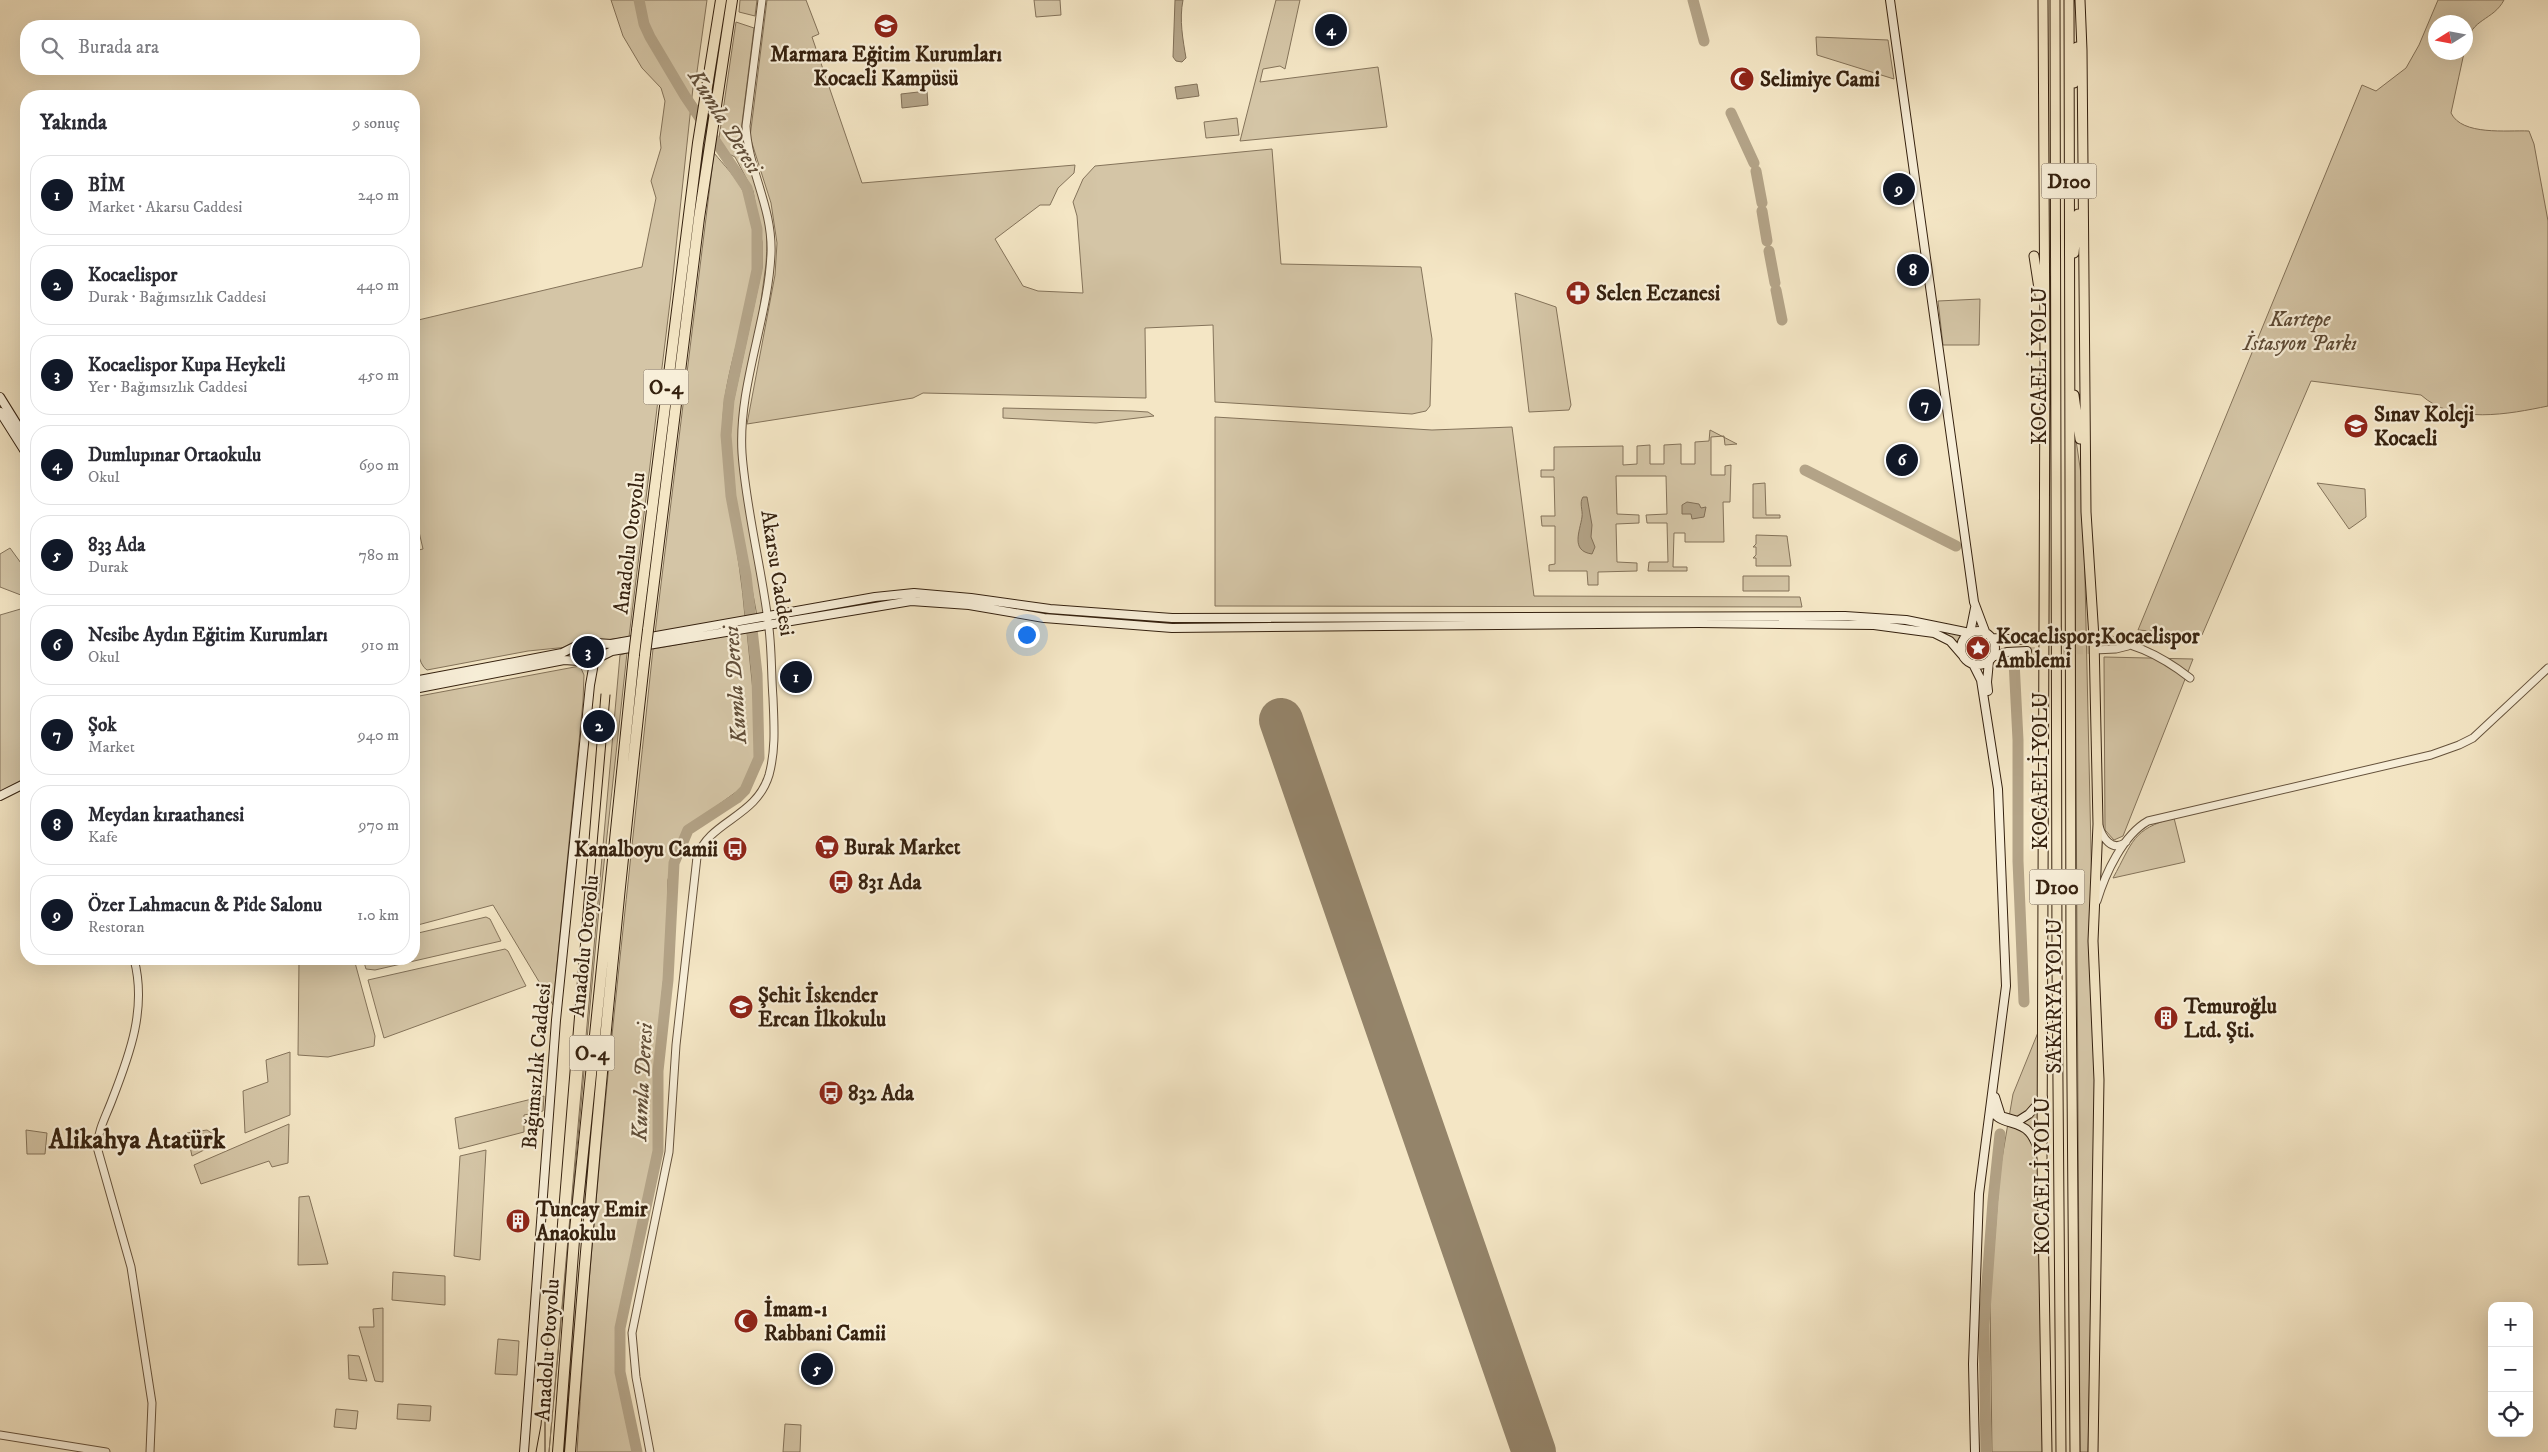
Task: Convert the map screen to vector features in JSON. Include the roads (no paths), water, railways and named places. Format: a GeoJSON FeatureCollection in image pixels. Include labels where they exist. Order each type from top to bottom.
{"type":"FeatureCollection","features":[{"type":"Feature","properties":{"kind":"highway","name":"Anadolu Otoyolu"},"geometry":{"type":"LineString","coordinates":[[570,1452],[585,1242],[640,654],[637,630],[698,143],[721,0]]}},
{"type":"Feature","properties":{"kind":"highway","name":"Anadolu Otoyolu"},"geometry":{"type":"LineString","coordinates":[[558,1452],[574,1240],[640,654],[648,630],[677,384],[732,0]]}},
{"type":"Feature","properties":{"kind":"highway"},"geometry":{"type":"LineString","coordinates":[[2044,0],[2056,153]]}},
{"type":"Feature","properties":{"kind":"highway"},"geometry":{"type":"LineString","coordinates":[[2044,0],[2045,323],[2042,1157],[2047,1452]]}},
{"type":"Feature","properties":{"kind":"highway","name":"KOCAELİ YOLU"},"geometry":{"type":"LineString","coordinates":[[2056,0],[2057,964],[2061,1452]]}},
{"type":"Feature","properties":{"kind":"highway","name":"SAKARYA YOLU"},"geometry":{"type":"LineString","coordinates":[[2069,0],[2075,1452]]}},
{"type":"Feature","properties":{"kind":"highway"},"geometry":{"type":"LineString","coordinates":[[2069,157],[2080,3]]}},
{"type":"Feature","properties":{"kind":"highway"},"geometry":{"type":"LineString","coordinates":[[2080,3],[2085,474],[2094,638],[2098,824],[2094,910],[2099,1089],[2093,1452]]}},
{"type":"Feature","properties":{"kind":"highway"},"geometry":{"type":"LineString","coordinates":[[2070,275],[2076,241],[2083,149]]}},
{"type":"Feature","properties":{"kind":"highway"},"geometry":{"type":"LineString","coordinates":[[2034,256],[2045,323]]}},
{"type":"Feature","properties":{"kind":"highway"},"geometry":{"type":"LineString","coordinates":[[2069,362],[2085,474]]}},
{"type":"Feature","properties":{"kind":"main road"},"geometry":{"type":"LineString","coordinates":[[1890,0],[1975,608],[1995,648],[1987,682],[2004,805],[2009,973],[2007,1011],[1979,1194],[1973,1364],[1975,1452]]}},
{"type":"Feature","properties":{"kind":"main road"},"geometry":{"type":"LineString","coordinates":[[0,397],[20,429]]}},
{"type":"Feature","properties":{"kind":"main road"},"geometry":{"type":"LineString","coordinates":[[0,412],[20,444]]}},
{"type":"Feature","properties":{"kind":"main road"},"geometry":{"type":"LineString","coordinates":[[768,620],[875,597],[914,593],[971,598],[1050,610],[1172,618],[1845,616],[1906,620],[1970,633],[1976,632],[1989,636],[2026,640]]}},
{"type":"Feature","properties":{"kind":"main road"},"geometry":{"type":"LineString","coordinates":[[420,680],[562,653],[588,639],[596,643],[610,644],[910,601],[970,605],[1044,618],[1172,628],[1699,623],[1874,625],[1934,633],[1950,641],[1973,664],[1981,680],[1999,812],[2006,986],[1993,1112],[1978,1226]]}},
{"type":"Feature","properties":{"kind":"main road"},"geometry":{"type":"LineString","coordinates":[[1963,656],[1963,641],[1970,633],[1975,608]]}},
{"type":"Feature","properties":{"kind":"main road"},"geometry":{"type":"LineString","coordinates":[[420,688],[564,660],[596,661],[612,651],[710,630]]}},
{"type":"Feature","properties":{"kind":"main road"},"geometry":{"type":"LineString","coordinates":[[596,643],[600,648],[596,661]]}},
{"type":"Feature","properties":{"kind":"main road"},"geometry":{"type":"LineString","coordinates":[[578,645],[575,652],[590,683]]}},
{"type":"Feature","properties":{"kind":"main road"},"geometry":{"type":"LineString","coordinates":[[1973,664],[1982,665],[2007,652],[2027,651]]}},
{"type":"Feature","properties":{"kind":"main road","name":"Bağımsızlık Caddesi"},"geometry":{"type":"LineString","coordinates":[[524,1452],[556,1020],[590,683],[596,661]]}},
{"type":"Feature","properties":{"kind":"main road"},"geometry":{"type":"LineString","coordinates":[[0,796],[20,786]]}},
{"type":"Feature","properties":{"kind":"main road"},"geometry":{"type":"LineString","coordinates":[[0,801],[20,791]]}},
{"type":"Feature","properties":{"kind":"main road"},"geometry":{"type":"LineString","coordinates":[[1993,1100],[2001,1116],[2018,1121],[2029,1114],[2043,1098]]}},
{"type":"Feature","properties":{"kind":"main road"},"geometry":{"type":"LineString","coordinates":[[1993,1112],[2001,1120],[2028,1132],[2042,1157]]}},
{"type":"Feature","properties":{"kind":"street","name":"Akarsu Caddesi"},"geometry":{"type":"LineString","coordinates":[[650,1452],[636,1377],[632,1333],[669,1152],[676,1045],[697,857],[706,839],[751,805],[758,797],[768,776],[774,748],[775,731],[768,620],[744,472],[742,439],[746,398],[771,256],[769,219],[748,146],[746,126],[762,0]]}},
{"type":"Feature","properties":{"kind":"street"},"geometry":{"type":"LineString","coordinates":[[2094,638],[2151,652],[2190,678]]}},
{"type":"Feature","properties":{"kind":"street"},"geometry":{"type":"LineString","coordinates":[[2094,650],[2116,649],[2128,645]]}},
{"type":"Feature","properties":{"kind":"street"},"geometry":{"type":"LineString","coordinates":[[2094,910],[2100,890],[2124,846],[2142,824],[2155,819],[2374,769],[2459,745],[2472,738],[2548,668]]}},
{"type":"Feature","properties":{"kind":"street"},"geometry":{"type":"LineString","coordinates":[[2098,824],[2104,838],[2110,844],[2124,846]]}},
{"type":"Feature","properties":{"kind":"street"},"geometry":{"type":"LineString","coordinates":[[135,965],[140,994],[136,1030],[127,1062],[98,1133],[97,1147],[99,1162],[131,1267],[152,1403],[150,1452]]}},
{"type":"Feature","properties":{"kind":"street"},"geometry":{"type":"LineString","coordinates":[[0,1435],[106,1452]]}},
{"type":"Feature","properties":{"kind":"waterway","name":"Kumla Deresi"},"geometry":{"type":"LineString","coordinates":[[637,1452],[620,1372],[620,1328],[658,1151],[658,1071],[668,980],[674,863],[688,830],[737,798],[745,790],[759,758],[757,674],[746,575],[731,496],[726,435],[729,400],[757,270],[757,229],[747,188],[685,96],[650,37],[644,24],[639,0]]}},
{"type":"Feature","properties":{"kind":"waterway"},"geometry":{"type":"LineString","coordinates":[[1693,0],[1704,41]]}},
{"type":"Feature","properties":{"kind":"waterway"},"geometry":{"type":"LineString","coordinates":[[1731,113],[1754,163]]}},
{"type":"Feature","properties":{"kind":"waterway"},"geometry":{"type":"LineString","coordinates":[[1756,171],[1762,203]]}},
{"type":"Feature","properties":{"kind":"waterway"},"geometry":{"type":"LineString","coordinates":[[1762,211],[1767,241]]}},
{"type":"Feature","properties":{"kind":"waterway"},"geometry":{"type":"LineString","coordinates":[[1769,251],[1775,283]]}},
{"type":"Feature","properties":{"kind":"waterway"},"geometry":{"type":"LineString","coordinates":[[1776,290],[1782,320]]}},
{"type":"Feature","properties":{"kind":"waterway"},"geometry":{"type":"LineString","coordinates":[[1805,470],[1956,546]]}},
{"type":"Feature","properties":{"kind":"waterway"},"geometry":{"type":"LineString","coordinates":[[2014,661],[2018,740],[2018,861],[2024,1002]]}},
{"type":"Feature","properties":{"kind":"waterway"},"geometry":{"type":"LineString","coordinates":[[1986,1452],[1984,1325],[2000,1134]]}},
{"type":"Feature","properties":{"kind":"tunnel"},"geometry":{"type":"LineString","coordinates":[[2026,640],[2094,638]]}},
{"type":"Feature","properties":{"kind":"tunnel"},"geometry":{"type":"LineString","coordinates":[[2027,651],[2094,650]]}},
{"type":"Feature","properties":{"kind":"tram line"},"geometry":{"type":"LineString","coordinates":[[536,1452],[541,1425],[601,694]]}},
{"type":"Feature","properties":{"kind":"tram line"},"geometry":{"type":"LineString","coordinates":[[590,924],[610,695]]}},
{"type":"Feature","properties":{"kind":"tram line"},"geometry":{"type":"LineString","coordinates":[[545,1422],[545,1452]]}},
{"type":"Feature","properties":{"kind":"place","name":"Marmara Eğitim Kurumları Kocaeli Kampüsü"},"geometry":{"type":"Point","coordinates":[886,26]}},
{"type":"Feature","properties":{"kind":"place","name":"Dumlupınar Ortaokulu"},"geometry":{"type":"Point","coordinates":[1331,30]}},
{"type":"Feature","properties":{"kind":"place","name":"Selimiye Cami"},"geometry":{"type":"Point","coordinates":[1742,79]}},
{"type":"Feature","properties":{"kind":"place","name":"Özer Lahmacun & Pide Salonu"},"geometry":{"type":"Point","coordinates":[1899,189]}},
{"type":"Feature","properties":{"kind":"place","name":"Meydan kıraathanesi"},"geometry":{"type":"Point","coordinates":[1913,270]}},
{"type":"Feature","properties":{"kind":"place","name":"Selen Eczanesi"},"geometry":{"type":"Point","coordinates":[1578,293]}},
{"type":"Feature","properties":{"kind":"place","name":"Şok"},"geometry":{"type":"Point","coordinates":[1925,405]}},
{"type":"Feature","properties":{"kind":"place","name":"Sınav Koleji Kocaeli"},"geometry":{"type":"Point","coordinates":[2356,426]}},
{"type":"Feature","properties":{"kind":"place","name":"Nesibe Aydın Eğitim Kurumları"},"geometry":{"type":"Point","coordinates":[1902,460]}},
{"type":"Feature","properties":{"kind":"place","name":"Kocaelispor;Kocaelispor Amblemi"},"geometry":{"type":"Point","coordinates":[1978,648]}},
{"type":"Feature","properties":{"kind":"place","name":"Kocaelispor Kupa Heykeli"},"geometry":{"type":"Point","coordinates":[588,652]}},
{"type":"Feature","properties":{"kind":"place","name":"BİM"},"geometry":{"type":"Point","coordinates":[796,677]}},
{"type":"Feature","properties":{"kind":"place","name":"Kocaelispor"},"geometry":{"type":"Point","coordinates":[599,726]}},
{"type":"Feature","properties":{"kind":"place","name":"Burak Market"},"geometry":{"type":"Point","coordinates":[827,847]}},
{"type":"Feature","properties":{"kind":"place","name":"Kanalboyu Camii"},"geometry":{"type":"Point","coordinates":[735,849]}},
{"type":"Feature","properties":{"kind":"place","name":"831 Ada"},"geometry":{"type":"Point","coordinates":[841,882]}},
{"type":"Feature","properties":{"kind":"place","name":"Şehit İskender Ercan İlkokulu"},"geometry":{"type":"Point","coordinates":[741,1007]}},
{"type":"Feature","properties":{"kind":"place","name":"Temuroğlu Ltd. Şti."},"geometry":{"type":"Point","coordinates":[2166,1018]}},
{"type":"Feature","properties":{"kind":"place","name":"832 Ada"},"geometry":{"type":"Point","coordinates":[831,1093]}},
{"type":"Feature","properties":{"kind":"place","name":"Tuncay Emir Anaokulu"},"geometry":{"type":"Point","coordinates":[518,1221]}},
{"type":"Feature","properties":{"kind":"place","name":"İmam-ı Rabbani Camii"},"geometry":{"type":"Point","coordinates":[746,1321]}},
{"type":"Feature","properties":{"kind":"place","name":"833 Ada"},"geometry":{"type":"Point","coordinates":[817,1369]}},
{"type":"Feature","properties":{"kind":"district","name":"Alikahya Atatürk"},"geometry":{"type":"Point","coordinates":[137,1139]}},
{"type":"Feature","properties":{"kind":"park label","name":"Kartepe İstasyon Parkı"},"geometry":{"type":"Point","coordinates":[2300,331]}}]}
